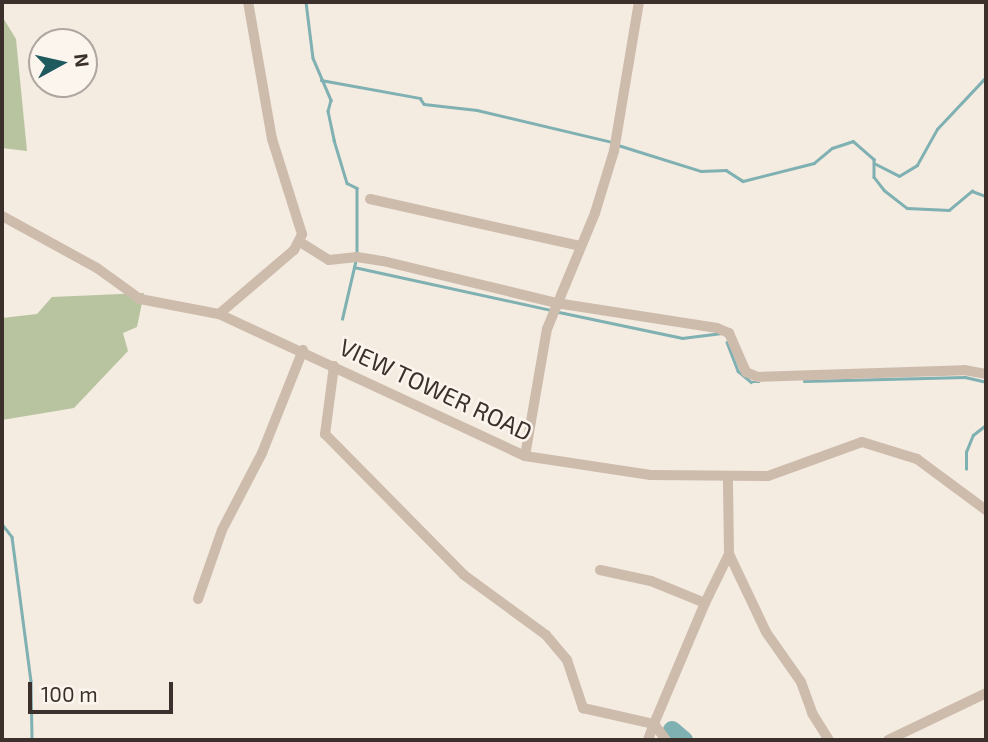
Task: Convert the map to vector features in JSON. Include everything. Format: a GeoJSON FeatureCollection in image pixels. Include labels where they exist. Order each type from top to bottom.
{"type":"FeatureCollection","features":[{"type":"Feature","properties":{"kind":"street"},"geometry":{"type":"LineString","coordinates":[[248,2],[266,115],[296,209],[300,242]]}},
{"type":"Feature","properties":{"kind":"street"},"geometry":{"type":"LineString","coordinates":[[525,456],[547,329],[614,151],[639,2]]}},
{"type":"Feature","properties":{"kind":"street"},"geometry":{"type":"LineString","coordinates":[[370,199],[580,246]]}},
{"type":"Feature","properties":{"kind":"street","name":"VIEW TOWER ROAD"},"geometry":{"type":"LineString","coordinates":[[2,216],[97,268],[140,299],[219,314],[303,350],[525,456],[651,475],[768,477],[862,443],[917,459],[986,510]]}},
{"type":"Feature","properties":{"kind":"street"},"geometry":{"type":"LineString","coordinates":[[300,242],[328,260],[357,257],[383,261],[556,303],[717,328],[729,333],[746,372],[758,377],[964,370],[986,374]]}},
{"type":"Feature","properties":{"kind":"street"},"geometry":{"type":"LineString","coordinates":[[219,314],[300,242]]}},
{"type":"Feature","properties":{"kind":"street"},"geometry":{"type":"LineString","coordinates":[[198,599],[222,530],[262,453],[303,350]]}},
{"type":"Feature","properties":{"kind":"street"},"geometry":{"type":"LineString","coordinates":[[334,366],[325,402],[325,434],[464,575],[546,635],[567,660],[583,708],[654,724],[666,740]]}},
{"type":"Feature","properties":{"kind":"street"},"geometry":{"type":"LineString","coordinates":[[728,478],[729,554],[766,632],[801,682],[812,713],[829,740]]}},
{"type":"Feature","properties":{"kind":"street"},"geometry":{"type":"LineString","coordinates":[[648,740],[705,603],[729,554]]}},
{"type":"Feature","properties":{"kind":"street"},"geometry":{"type":"LineString","coordinates":[[600,570],[651,581],[705,603]]}},
{"type":"Feature","properties":{"kind":"street"},"geometry":{"type":"LineString","coordinates":[[888,740],[986,693]]}},
{"type":"Feature","properties":{"kind":"green space"},"geometry":{"type":"Polygon","coordinates":[[[2,16],[16,39],[27,151],[2,148],[2,16]]]}},
{"type":"Feature","properties":{"kind":"green space"},"geometry":{"type":"Polygon","coordinates":[[[144,293],[137,327],[123,333],[128,351],[74,408],[2,420],[2,318],[37,314],[52,297],[144,293]]]}},
{"type":"Feature","properties":{"kind":"waterway"},"geometry":{"type":"LineString","coordinates":[[306,2],[313,58],[331,100],[328,111],[334,140],[347,183],[357,188],[357,253]]}},
{"type":"Feature","properties":{"kind":"waterway"},"geometry":{"type":"LineString","coordinates":[[874,163],[899,176],[917,165],[937,129],[986,77]]}},
{"type":"Feature","properties":{"kind":"waterway"},"geometry":{"type":"LineString","coordinates":[[321,80],[420,98],[424,104],[477,110],[612,142]]}},
{"type":"Feature","properties":{"kind":"waterway"},"geometry":{"type":"LineString","coordinates":[[618,145],[701,171],[726,170],[743,181],[814,163],[832,148],[853,141],[874,159],[874,177],[884,190],[907,208],[949,210],[972,191],[986,196]]}},
{"type":"Feature","properties":{"kind":"waterway"},"geometry":{"type":"LineString","coordinates":[[342,319],[356,259]]}},
{"type":"Feature","properties":{"kind":"waterway"},"geometry":{"type":"LineString","coordinates":[[354,267],[552,310]]}},
{"type":"Feature","properties":{"kind":"waterway"},"geometry":{"type":"LineString","coordinates":[[559,312],[682,338],[720,333]]}},
{"type":"Feature","properties":{"kind":"waterway"},"geometry":{"type":"LineString","coordinates":[[727,342],[738,371],[751,382],[759,382]]}},
{"type":"Feature","properties":{"kind":"waterway"},"geometry":{"type":"LineString","coordinates":[[804,381],[965,377],[986,382]]}},
{"type":"Feature","properties":{"kind":"waterway"},"geometry":{"type":"LineString","coordinates":[[966,469],[966,452],[973,435],[986,425]]}},
{"type":"Feature","properties":{"kind":"waterway"},"geometry":{"type":"LineString","coordinates":[[2,524],[12,537],[31,681],[32,740]]}},
{"type":"Feature","properties":{"kind":"waterway"},"geometry":{"type":"LineString","coordinates":[[672,730],[684,740]]}}]}
